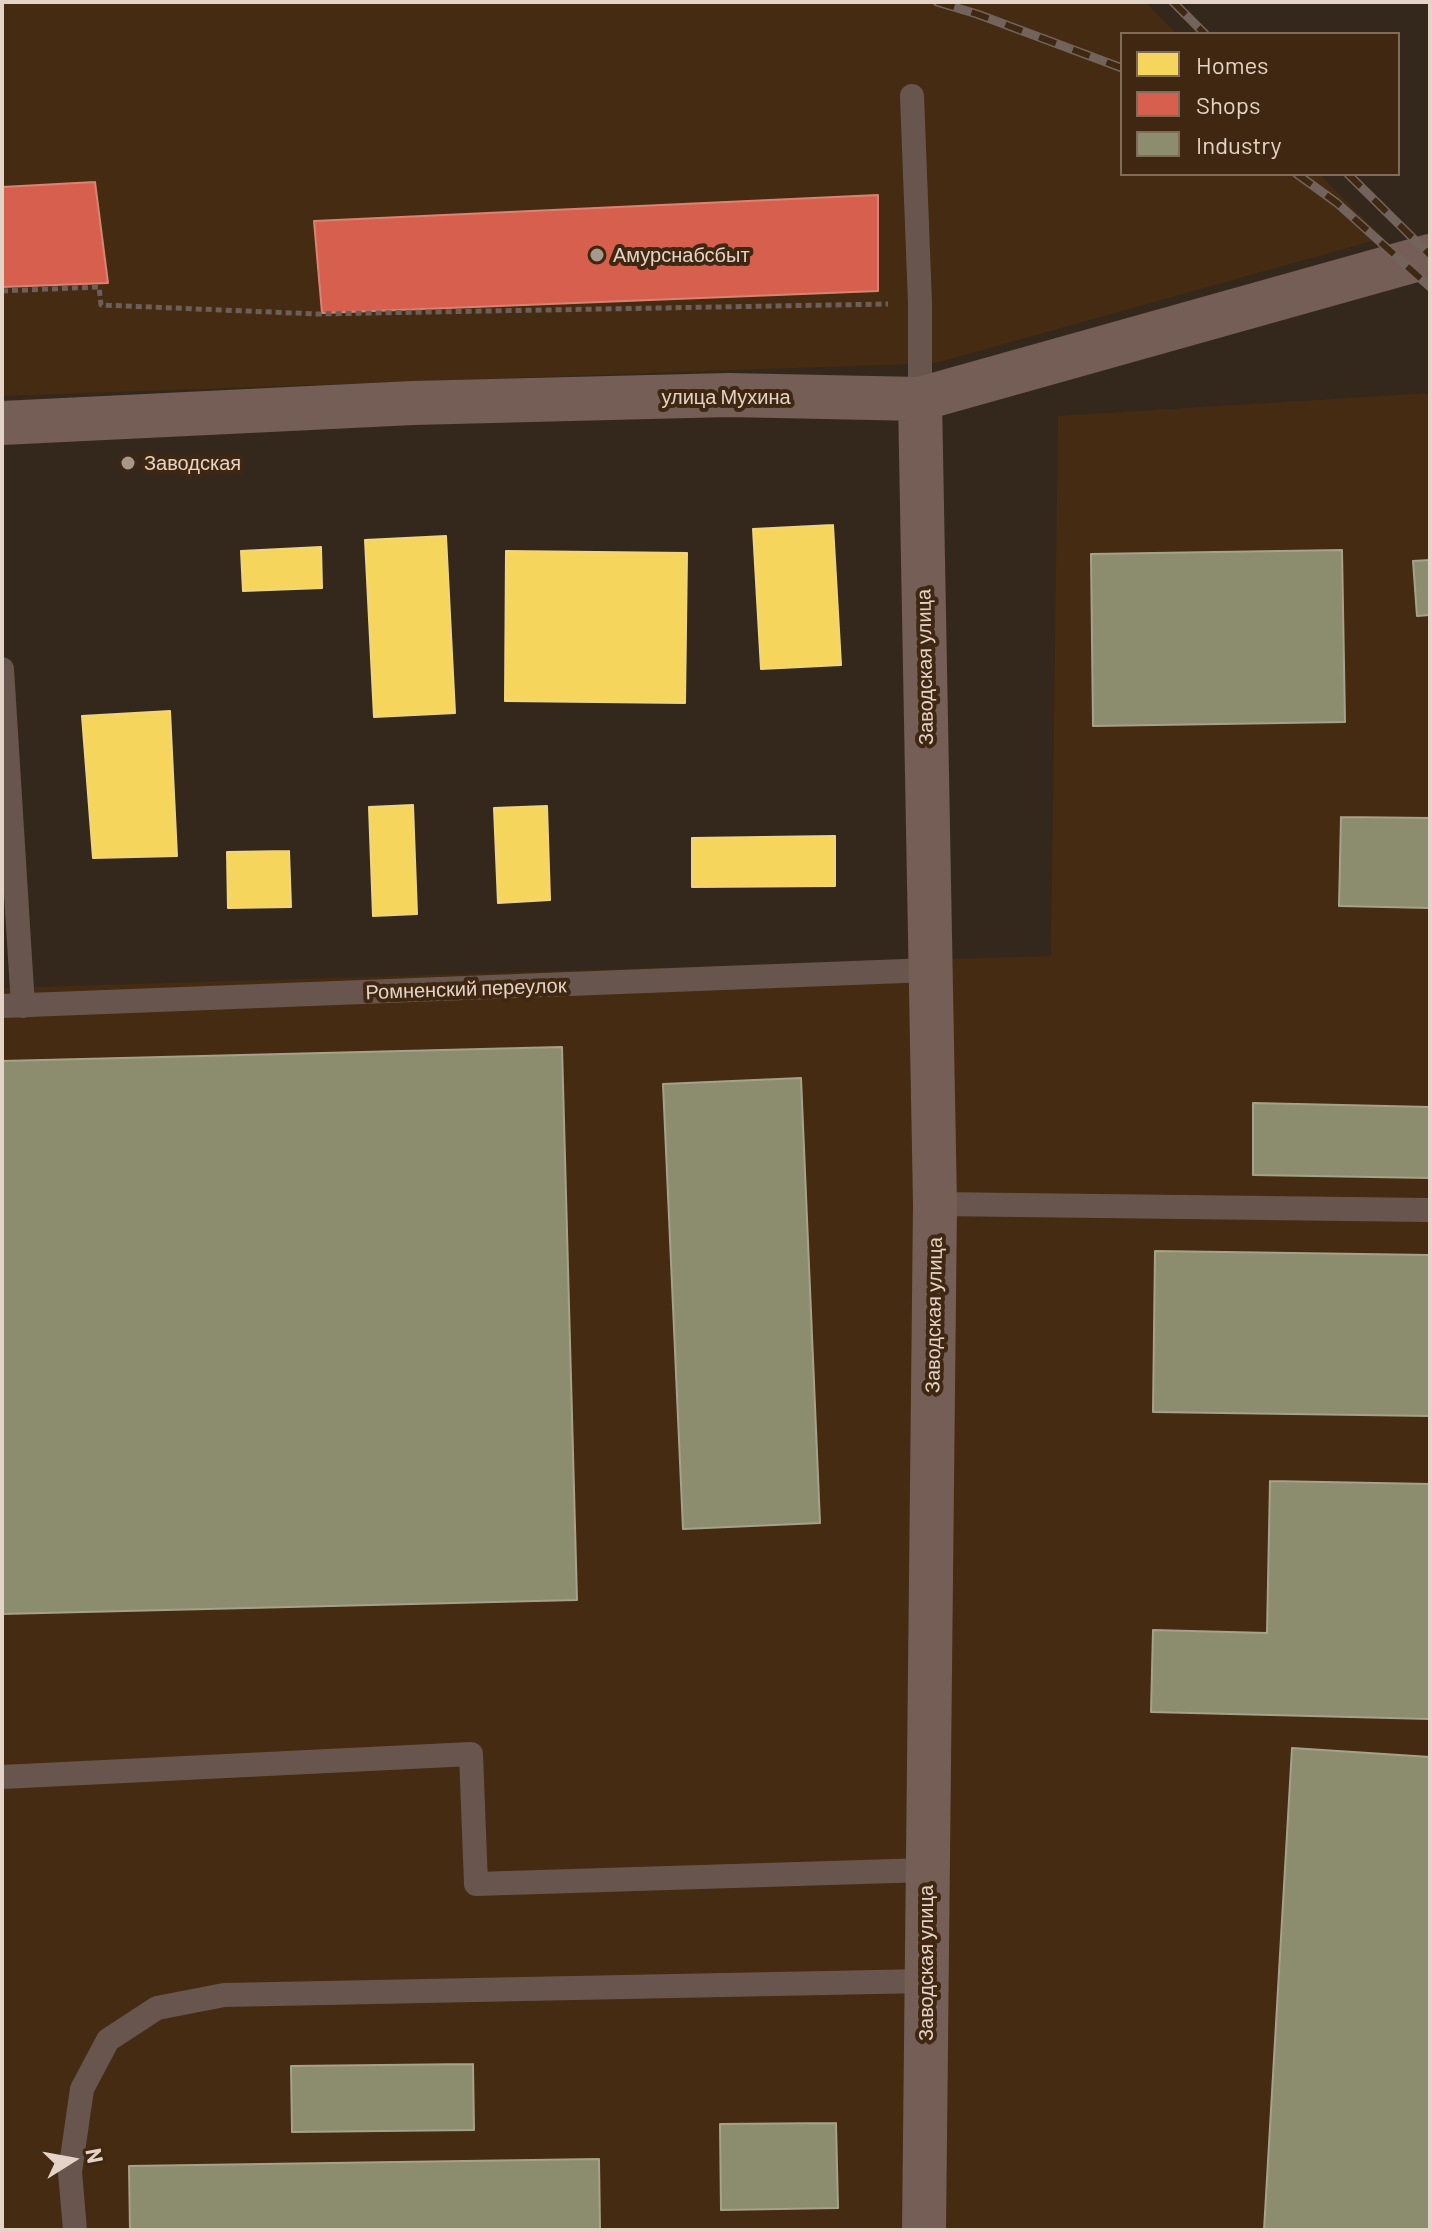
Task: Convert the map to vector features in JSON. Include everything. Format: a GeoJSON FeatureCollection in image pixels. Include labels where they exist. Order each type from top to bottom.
{"type":"FeatureCollection","features":[{"type":"Feature","properties":{"kind":"street","name":"улица Мухина"},"geometry":{"type":"LineString","coordinates":[[2,423],[413,403],[698,396],[920,399],[1430,256]]}},
{"type":"Feature","properties":{"kind":"street","name":"Заводская улица"},"geometry":{"type":"LineString","coordinates":[[920,399],[935,1204],[924,2230]]}},
{"type":"Feature","properties":{"kind":"lane"},"geometry":{"type":"LineString","coordinates":[[912,96],[920,303],[920,399]]}},
{"type":"Feature","properties":{"kind":"lane"},"geometry":{"type":"LineString","coordinates":[[2,669],[13,1006]]}},
{"type":"Feature","properties":{"kind":"lane","name":"Ромненский переулок"},"geometry":{"type":"LineString","coordinates":[[13,1006],[930,970]]}},
{"type":"Feature","properties":{"kind":"lane"},"geometry":{"type":"LineString","coordinates":[[935,1204],[1430,1210]]}},
{"type":"Feature","properties":{"kind":"lane"},"geometry":{"type":"LineString","coordinates":[[2,1777],[471,1754],[476,1884],[926,1870]]}},
{"type":"Feature","properties":{"kind":"lane"},"geometry":{"type":"LineString","coordinates":[[75,2230],[70,2172],[82,2089],[108,2040],[157,2008],[224,1995],[925,1981]]}},
{"type":"Feature","properties":{"kind":"path"},"geometry":{"type":"LineString","coordinates":[[2,291],[99,287],[101,305],[317,314],[920,303]]}},
{"type":"Feature","properties":{"kind":"shaded area"},"geometry":{"type":"Polygon","coordinates":[[[2,2],[1145,2],[1175,32],[1120,32],[1120,176],[1321,176],[1383,238],[936,363],[2,396],[2,2]]]}},
{"type":"Feature","properties":{"kind":"shaded area"},"geometry":{"type":"Polygon","coordinates":[[[1430,393],[1430,2230],[2,2230],[2,988],[1051,956],[1058,416],[1430,393]]]}},
{"type":"Feature","properties":{"kind":"building: Homes"},"geometry":{"type":"Polygon","coordinates":[[[833,525],[841,665],[761,669],[753,529],[833,525]]]}},
{"type":"Feature","properties":{"kind":"building: Homes"},"geometry":{"type":"Polygon","coordinates":[[[446,536],[455,713],[374,717],[365,540],[446,536]]]}},
{"type":"Feature","properties":{"kind":"building: Homes"},"geometry":{"type":"Polygon","coordinates":[[[321,547],[322,588],[243,591],[241,551],[321,547]]]}},
{"type":"Feature","properties":{"kind":"building: Homes"},"geometry":{"type":"Polygon","coordinates":[[[506,551],[687,553],[685,703],[505,701],[506,551]]]}},
{"type":"Feature","properties":{"kind":"building: Homes"},"geometry":{"type":"Polygon","coordinates":[[[170,711],[177,856],[93,858],[82,716],[170,711]]]}},
{"type":"Feature","properties":{"kind":"building: Homes"},"geometry":{"type":"Polygon","coordinates":[[[413,805],[417,914],[373,916],[369,807],[413,805]]]}},
{"type":"Feature","properties":{"kind":"building: Homes"},"geometry":{"type":"Polygon","coordinates":[[[547,806],[550,900],[498,903],[494,808],[547,806]]]}},
{"type":"Feature","properties":{"kind":"building: Homes"},"geometry":{"type":"Polygon","coordinates":[[[835,836],[835,886],[692,887],[692,838],[835,836]]]}},
{"type":"Feature","properties":{"kind":"building: Homes"},"geometry":{"type":"Polygon","coordinates":[[[289,851],[291,907],[228,908],[227,852],[289,851]]]}},
{"type":"Feature","properties":{"kind":"building: Shops"},"geometry":{"type":"Polygon","coordinates":[[[95,182],[108,283],[2,287],[2,187],[95,182]]]}},
{"type":"Feature","properties":{"kind":"building: Shops","name":"Амурснабсбыт"},"geometry":{"type":"Polygon","coordinates":[[[878,195],[878,291],[322,313],[314,221],[878,195]]]}},
{"type":"Feature","properties":{"kind":"building: Industry"},"geometry":{"type":"Polygon","coordinates":[[[1342,550],[1345,722],[1093,726],[1091,554],[1342,550]]]}},
{"type":"Feature","properties":{"kind":"building: Industry"},"geometry":{"type":"Polygon","coordinates":[[[1430,560],[1430,615],[1417,616],[1413,561],[1430,560]]]}},
{"type":"Feature","properties":{"kind":"building: Industry"},"geometry":{"type":"Polygon","coordinates":[[[1341,817],[1430,818],[1430,908],[1339,906],[1341,817]]]}},
{"type":"Feature","properties":{"kind":"building: Industry"},"geometry":{"type":"Polygon","coordinates":[[[562,1047],[577,1600],[2,1614],[2,1061],[562,1047]]]}},
{"type":"Feature","properties":{"kind":"building: Industry"},"geometry":{"type":"Polygon","coordinates":[[[801,1078],[820,1523],[683,1529],[663,1084],[801,1078]]]}},
{"type":"Feature","properties":{"kind":"building: Industry"},"geometry":{"type":"Polygon","coordinates":[[[1253,1103],[1430,1107],[1430,1178],[1253,1175],[1253,1103]]]}},
{"type":"Feature","properties":{"kind":"building: Industry"},"geometry":{"type":"Polygon","coordinates":[[[1155,1251],[1430,1255],[1430,1416],[1153,1412],[1155,1251]]]}},
{"type":"Feature","properties":{"kind":"building: Industry"},"geometry":{"type":"Polygon","coordinates":[[[1270,1481],[1430,1484],[1430,1719],[1151,1712],[1153,1630],[1267,1633],[1270,1481]]]}},
{"type":"Feature","properties":{"kind":"building: Industry"},"geometry":{"type":"Polygon","coordinates":[[[1292,1748],[1430,1757],[1430,2230],[1264,2230],[1292,1748]]]}},
{"type":"Feature","properties":{"kind":"building: Industry"},"geometry":{"type":"Polygon","coordinates":[[[473,2064],[474,2130],[292,2132],[291,2066],[473,2064]]]}},
{"type":"Feature","properties":{"kind":"building: Industry"},"geometry":{"type":"Polygon","coordinates":[[[836,2123],[838,2208],[721,2210],[720,2124],[836,2123]]]}},
{"type":"Feature","properties":{"kind":"building: Industry"},"geometry":{"type":"Polygon","coordinates":[[[599,2159],[600,2230],[130,2230],[129,2166],[599,2159]]]}},
{"type":"Feature","properties":{"kind":"railway"},"geometry":{"type":"LineString","coordinates":[[937,2],[1120,67]]}},
{"type":"Feature","properties":{"kind":"railway"},"geometry":{"type":"LineString","coordinates":[[1173,2],[1203,32]]}},
{"type":"Feature","properties":{"kind":"railway"},"geometry":{"type":"LineString","coordinates":[[1300,176],[1337,203],[1430,287]]}},
{"type":"Feature","properties":{"kind":"railway"},"geometry":{"type":"LineString","coordinates":[[1350,176],[1430,255]]}},
{"type":"Feature","properties":{"kind":"place","name":"Амурснабсбыт"},"geometry":{"type":"Point","coordinates":[597,255]}},
{"type":"Feature","properties":{"kind":"place","name":"Заводская"},"geometry":{"type":"Point","coordinates":[128,463]}}]}
